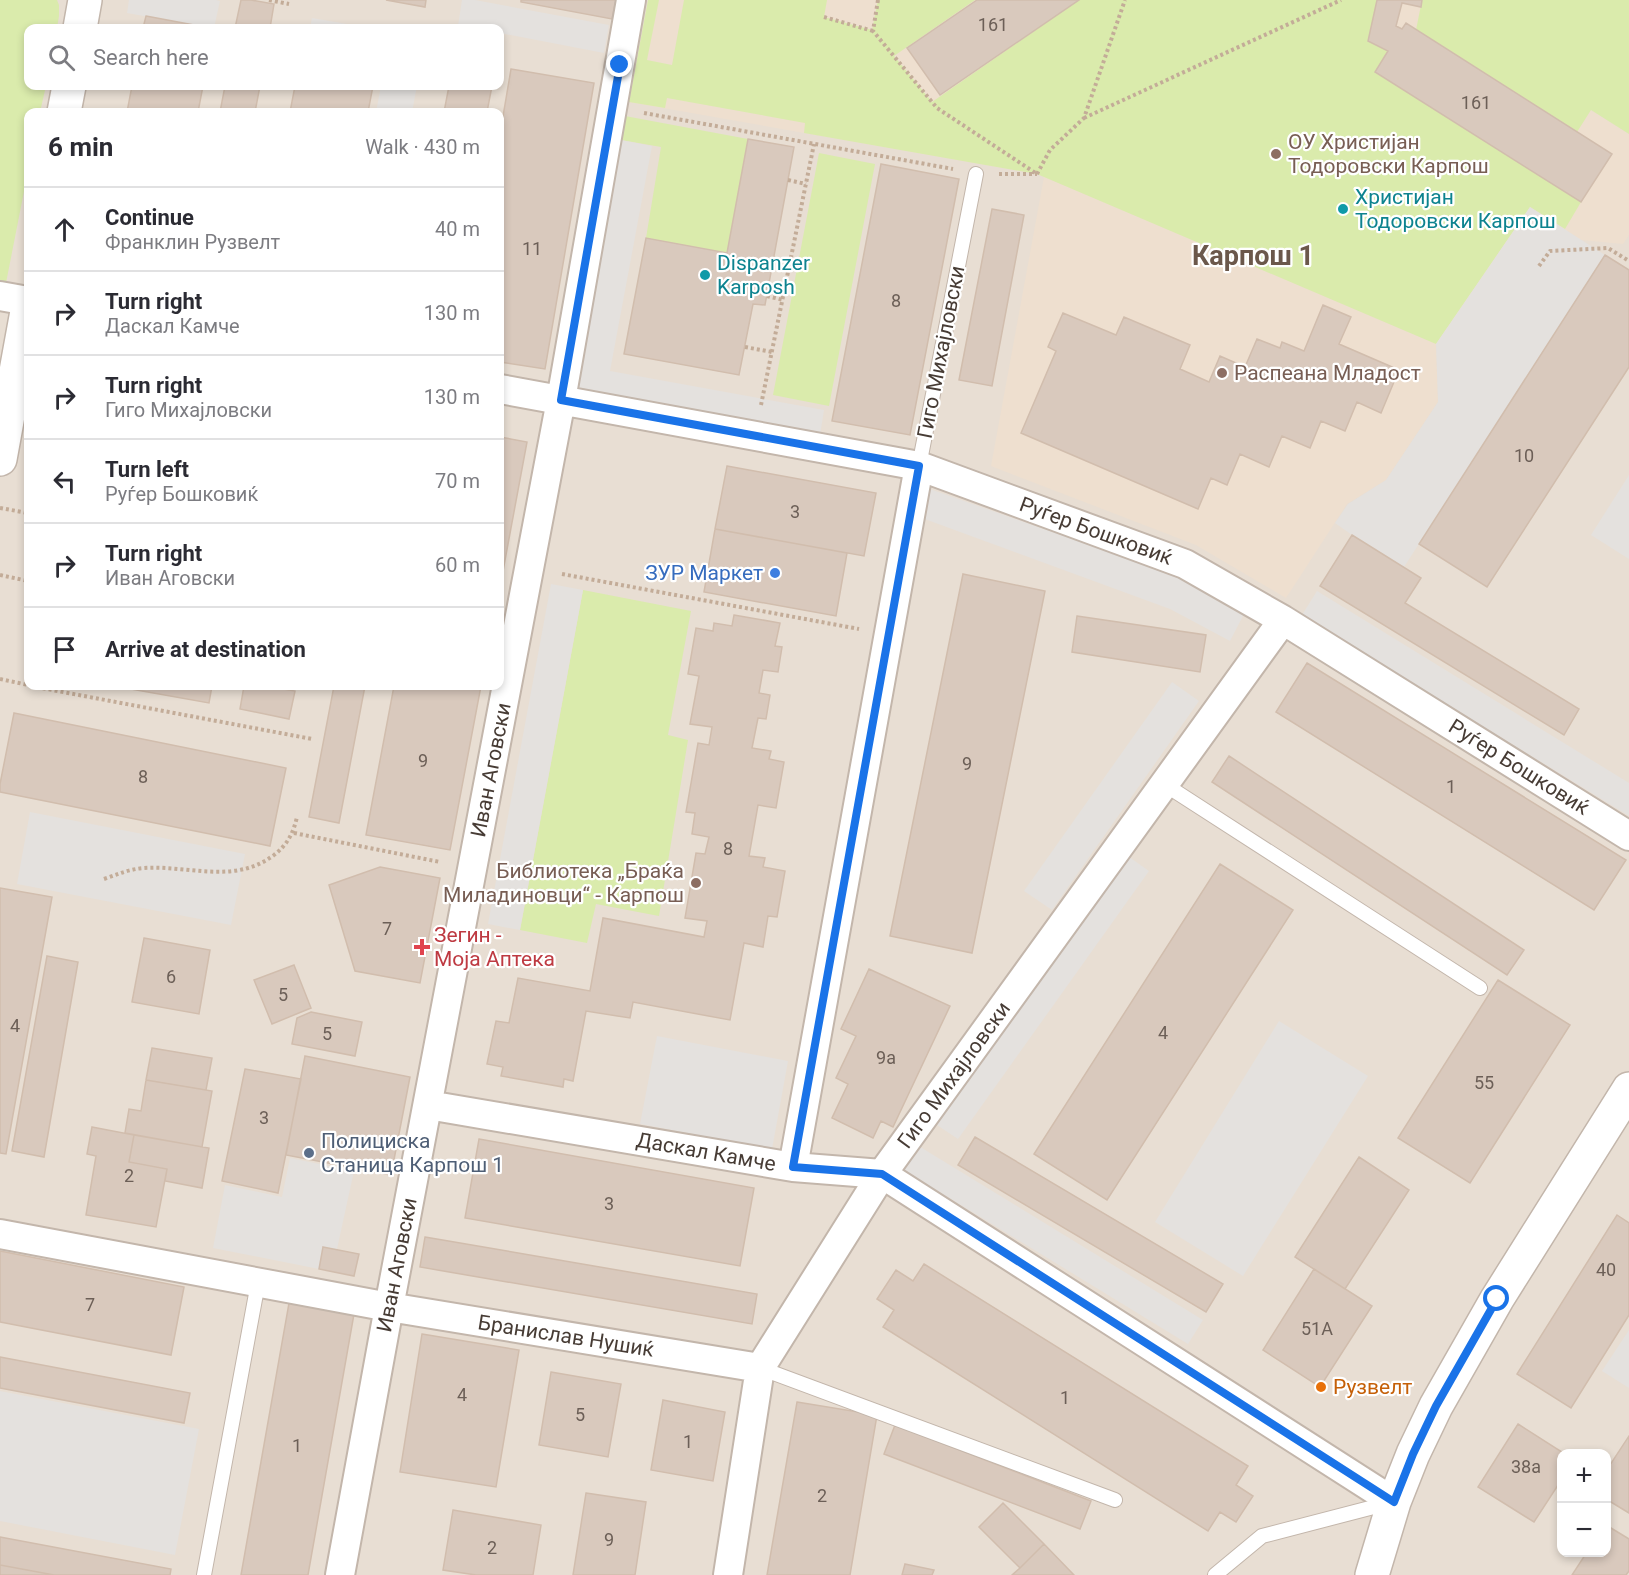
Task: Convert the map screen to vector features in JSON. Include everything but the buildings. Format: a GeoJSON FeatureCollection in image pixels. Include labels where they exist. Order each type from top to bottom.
{"type":"FeatureCollection","features":[{"type":"Feature","properties":{"kind":"street"},"geometry":{"type":"LineString","coordinates":[[81,24],[85,0]]}},
{"type":"Feature","properties":{"kind":"street","name":"Иван Аговски"},"geometry":{"type":"LineString","coordinates":[[340,1575],[530,568],[632,0]]}},
{"type":"Feature","properties":{"kind":"street"},"geometry":{"type":"LineString","coordinates":[[65,108],[68,90]]}},
{"type":"Feature","properties":{"kind":"street"},"geometry":{"type":"LineString","coordinates":[[0,296],[24,300]]}},
{"type":"Feature","properties":{"kind":"street"},"geometry":{"type":"LineString","coordinates":[[0,459],[24,328]]}},
{"type":"Feature","properties":{"kind":"street","name":"Руѓер Бошковиќ"},"geometry":{"type":"LineString","coordinates":[[504,389],[919,466],[1185,564],[1283,620],[1629,836]]}},
{"type":"Feature","properties":{"kind":"street","name":"Гиго Михајловски"},"geometry":{"type":"LineString","coordinates":[[793,1167],[919,466]]}},
{"type":"Feature","properties":{"kind":"street","name":"Гиго Михајловски"},"geometry":{"type":"LineString","coordinates":[[728,1575],[760,1368],[882,1174],[1283,620]]}},
{"type":"Feature","properties":{"kind":"street"},"geometry":{"type":"LineString","coordinates":[[1372,1575],[1394,1502],[1431,1415],[1497,1299],[1629,1089]]}},
{"type":"Feature","properties":{"kind":"street","name":"Даскал Камче"},"geometry":{"type":"LineString","coordinates":[[428,1105],[793,1167],[882,1174],[1394,1502]]}},
{"type":"Feature","properties":{"kind":"street","name":"Бранислав Нушиќ"},"geometry":{"type":"LineString","coordinates":[[0,1234],[389,1307],[760,1368]]}},
{"type":"Feature","properties":{"kind":"lane","name":"Гиго Михајловски"},"geometry":{"type":"LineString","coordinates":[[919,466],[976,174]]}},
{"type":"Feature","properties":{"kind":"lane"},"geometry":{"type":"LineString","coordinates":[[1164,784],[1480,988]]}},
{"type":"Feature","properties":{"kind":"lane"},"geometry":{"type":"LineString","coordinates":[[204,1575],[258,1283]]}},
{"type":"Feature","properties":{"kind":"lane","name":"Бранислав Нушиќ"},"geometry":{"type":"LineString","coordinates":[[760,1368],[1115,1500]]}},
{"type":"Feature","properties":{"kind":"lane"},"geometry":{"type":"LineString","coordinates":[[1215,1575],[1262,1536],[1394,1502]]}},
{"type":"Feature","properties":{"kind":"path"},"geometry":{"type":"LineString","coordinates":[[269,0],[289,4]]}},
{"type":"Feature","properties":{"kind":"path"},"geometry":{"type":"LineString","coordinates":[[873,31],[878,0]]}},
{"type":"Feature","properties":{"kind":"path"},"geometry":{"type":"LineString","coordinates":[[1084,118],[1125,0]]}},
{"type":"Feature","properties":{"kind":"path"},"geometry":{"type":"LineString","coordinates":[[1037,174],[1050,150],[1084,118],[1341,0]]}},
{"type":"Feature","properties":{"kind":"path"},"geometry":{"type":"LineString","coordinates":[[824,17],[873,31],[937,108],[1037,174]]}},
{"type":"Feature","properties":{"kind":"path"},"geometry":{"type":"LineString","coordinates":[[613,107],[976,174],[1037,174]]}},
{"type":"Feature","properties":{"kind":"path"},"geometry":{"type":"LineString","coordinates":[[755,435],[814,144]]}},
{"type":"Feature","properties":{"kind":"path"},"geometry":{"type":"LineString","coordinates":[[788,180],[806,184]]}},
{"type":"Feature","properties":{"kind":"path"},"geometry":{"type":"LineString","coordinates":[[1539,266],[1550,251],[1608,249],[1629,261]]}},
{"type":"Feature","properties":{"kind":"path"},"geometry":{"type":"LineString","coordinates":[[766,296],[783,300]]}},
{"type":"Feature","properties":{"kind":"path"},"geometry":{"type":"LineString","coordinates":[[745,347],[772,352]]}},
{"type":"Feature","properties":{"kind":"path"},"geometry":{"type":"LineString","coordinates":[[0,508],[24,512]]}},
{"type":"Feature","properties":{"kind":"path"},"geometry":{"type":"LineString","coordinates":[[530,568],[889,634]]}},
{"type":"Feature","properties":{"kind":"path"},"geometry":{"type":"LineString","coordinates":[[0,575],[24,580]]}},
{"type":"Feature","properties":{"kind":"path"},"geometry":{"type":"LineString","coordinates":[[813,620],[815,612]]}},
{"type":"Feature","properties":{"kind":"path"},"geometry":{"type":"LineString","coordinates":[[0,680],[24,684]]}},
{"type":"Feature","properties":{"kind":"path"},"geometry":{"type":"LineString","coordinates":[[65,690],[312,739]]}},
{"type":"Feature","properties":{"kind":"path"},"geometry":{"type":"LineString","coordinates":[[104,879],[132,869],[147,867],[225,872],[258,866],[281,850],[294,833],[297,817]]}},
{"type":"Feature","properties":{"kind":"path"},"geometry":{"type":"LineString","coordinates":[[294,833],[472,869]]}},
{"type":"Feature","properties":{"kind":"shaded area"},"geometry":{"type":"Polygon","coordinates":[[[0,0],[1629,0],[1629,1575],[0,1575],[0,0]]]}},
{"type":"Feature","properties":{"kind":"shaded area"},"geometry":{"type":"Polygon","coordinates":[[[129,0],[220,1],[215,24],[188,24],[127,13],[129,0]]]}},
{"type":"Feature","properties":{"kind":"shaded area"},"geometry":{"type":"Polygon","coordinates":[[[462,0],[475,0],[609,25],[604,53],[504,34],[504,24],[458,24],[462,0]]]}},
{"type":"Feature","properties":{"kind":"shaded area","name":"ОУ Христијан Тодоровски Карпош"},"geometry":{"type":"Polygon","coordinates":[[[648,0],[1629,0],[1591,110],[1629,134],[1629,235],[1623,244],[1581,240],[1567,231],[1436,344],[1438,402],[1386,480],[1347,504],[1286,598],[1196,545],[991,466],[1044,177],[629,102],[648,0]]]}},
{"type":"Feature","properties":{"kind":"shaded area"},"geometry":{"type":"Polygon","coordinates":[[[312,18],[347,24],[311,24],[312,18]]]}},
{"type":"Feature","properties":{"kind":"shaded area"},"geometry":{"type":"Polygon","coordinates":[[[380,90],[416,90],[413,108],[377,108],[380,90]]]}},
{"type":"Feature","properties":{"kind":"shaded area"},"geometry":{"type":"Polygon","coordinates":[[[621,140],[652,146],[610,371],[824,410],[820,435],[575,391],[621,140]]]}},
{"type":"Feature","properties":{"kind":"shaded area"},"geometry":{"type":"Polygon","coordinates":[[[1530,207],[1605,255],[1404,567],[1335,523],[1348,504],[1386,480],[1438,402],[1436,344],[1530,207]]]}},
{"type":"Feature","properties":{"kind":"shaded area"},"geometry":{"type":"Polygon","coordinates":[[[1629,475],[1629,559],[1591,535],[1629,475]]]}},
{"type":"Feature","properties":{"kind":"shaded area"},"geometry":{"type":"Polygon","coordinates":[[[930,489],[1180,577],[1245,612],[1230,641],[1170,609],[922,518],[930,489]]]}},
{"type":"Feature","properties":{"kind":"shaded area"},"geometry":{"type":"Polygon","coordinates":[[[551,584],[583,590],[520,930],[488,924],[551,584]]]}},
{"type":"Feature","properties":{"kind":"shaded area"},"geometry":{"type":"Polygon","coordinates":[[[1317,591],[1629,783],[1629,816],[1302,615],[1317,591]]]}},
{"type":"Feature","properties":{"kind":"shaded area"},"geometry":{"type":"Polygon","coordinates":[[[1172,682],[1199,701],[1052,910],[1024,891],[1172,682]]]}},
{"type":"Feature","properties":{"kind":"shaded area"},"geometry":{"type":"Polygon","coordinates":[[[30,812],[245,854],[231,925],[17,884],[30,812]]]}},
{"type":"Feature","properties":{"kind":"shaded area"},"geometry":{"type":"Polygon","coordinates":[[[1122,852],[1149,871],[958,1139],[931,1121],[1122,852]]]}},
{"type":"Feature","properties":{"kind":"shaded area"},"geometry":{"type":"Polygon","coordinates":[[[1279,1021],[1368,1076],[1243,1276],[1155,1222],[1279,1021]]]}},
{"type":"Feature","properties":{"kind":"shaded area"},"geometry":{"type":"Polygon","coordinates":[[[657,1036],[788,1061],[772,1149],[640,1124],[657,1036]]]}},
{"type":"Feature","properties":{"kind":"shaded area"},"geometry":{"type":"Polygon","coordinates":[[[917,1145],[1203,1320],[1188,1344],[902,1169],[917,1145]]]}},
{"type":"Feature","properties":{"kind":"shaded area"},"geometry":{"type":"Polygon","coordinates":[[[290,1158],[354,1171],[337,1249],[323,1247],[319,1269],[213,1248],[225,1185],[282,1197],[290,1158]]]}},
{"type":"Feature","properties":{"kind":"shaded area"},"geometry":{"type":"Polygon","coordinates":[[[1629,1330],[1629,1388],[1602,1371],[1629,1330]]]}},
{"type":"Feature","properties":{"kind":"shaded area"},"geometry":{"type":"Polygon","coordinates":[[[0,1391],[199,1429],[175,1555],[0,1521],[0,1391]]]}},
{"type":"Feature","properties":{"kind":"green space"},"geometry":{"type":"Polygon","coordinates":[[[0,0],[57,0],[59,5],[58,24],[24,24],[24,90],[45,90],[41,108],[24,108],[24,191],[6,283],[0,281],[0,0]]]}},
{"type":"Feature","properties":{"kind":"green space","name":"ОУ Христијан Тодоровски Карпош"},"geometry":{"type":"Polygon","coordinates":[[[648,0],[659,0],[647,60],[672,65],[684,0],[827,0],[824,17],[872,30],[878,0],[975,0],[894,56],[932,102],[1079,0],[1377,0],[1369,41],[1388,51],[1375,72],[1581,202],[1565,229],[1530,207],[1436,344],[1037,174],[804,133],[805,123],[667,98],[665,108],[629,102],[648,0]]]}},
{"type":"Feature","properties":{"kind":"green space"},"geometry":{"type":"Polygon","coordinates":[[[1422,0],[1629,0],[1629,134],[1591,110],[1577,132],[1416,30],[1422,0]]]}},
{"type":"Feature","properties":{"kind":"green space"},"geometry":{"type":"Polygon","coordinates":[[[625,116],[748,139],[727,253],[646,238],[661,147],[621,140],[625,116]]]}},
{"type":"Feature","properties":{"kind":"green space"},"geometry":{"type":"Polygon","coordinates":[[[819,153],[875,164],[829,406],[773,395],[819,153]]]}},
{"type":"Feature","properties":{"kind":"green space"},"geometry":{"type":"Polygon","coordinates":[[[583,590],[691,611],[668,735],[688,740],[659,916],[596,904],[587,943],[520,930],[583,590]]]}},
{"type":"Feature","properties":{"kind":"place","name":"ОУ Христијан Тодоровски Карпош"},"geometry":{"type":"Point","coordinates":[1276,154]}},
{"type":"Feature","properties":{"kind":"place","name":"Христијан Тодоровски Карпош"},"geometry":{"type":"Point","coordinates":[1343,209]}},
{"type":"Feature","properties":{"kind":"place","name":"Dispanzer Karposh"},"geometry":{"type":"Point","coordinates":[705,275]}},
{"type":"Feature","properties":{"kind":"place","name":"Распеана Младост"},"geometry":{"type":"Point","coordinates":[1222,373]}},
{"type":"Feature","properties":{"kind":"place","name":"ЗУР Маркет"},"geometry":{"type":"Point","coordinates":[775,573]}},
{"type":"Feature","properties":{"kind":"place","name":"Библиотека „Браќа Миладиновци“ - Карпош"},"geometry":{"type":"Point","coordinates":[696,883]}},
{"type":"Feature","properties":{"kind":"place","name":"Зегин - Моја Аптека"},"geometry":{"type":"Point","coordinates":[422,947]}},
{"type":"Feature","properties":{"kind":"place","name":"Полициска Станица Карпош 1"},"geometry":{"type":"Point","coordinates":[309,1153]}},
{"type":"Feature","properties":{"kind":"place","name":"Рузвелт"},"geometry":{"type":"Point","coordinates":[1321,1387]}},
{"type":"Feature","properties":{"kind":"district","name":"Карпош 1"},"geometry":{"type":"Point","coordinates":[1253,256]}},
{"type":"Feature","properties":{"kind":"route"},"geometry":{"type":"LineString","coordinates":[[620,65],[561,400],[919,466],[793,1167],[882,1174],[1394,1502],[1413,1454],[1436,1406],[1497,1299]]}}]}
